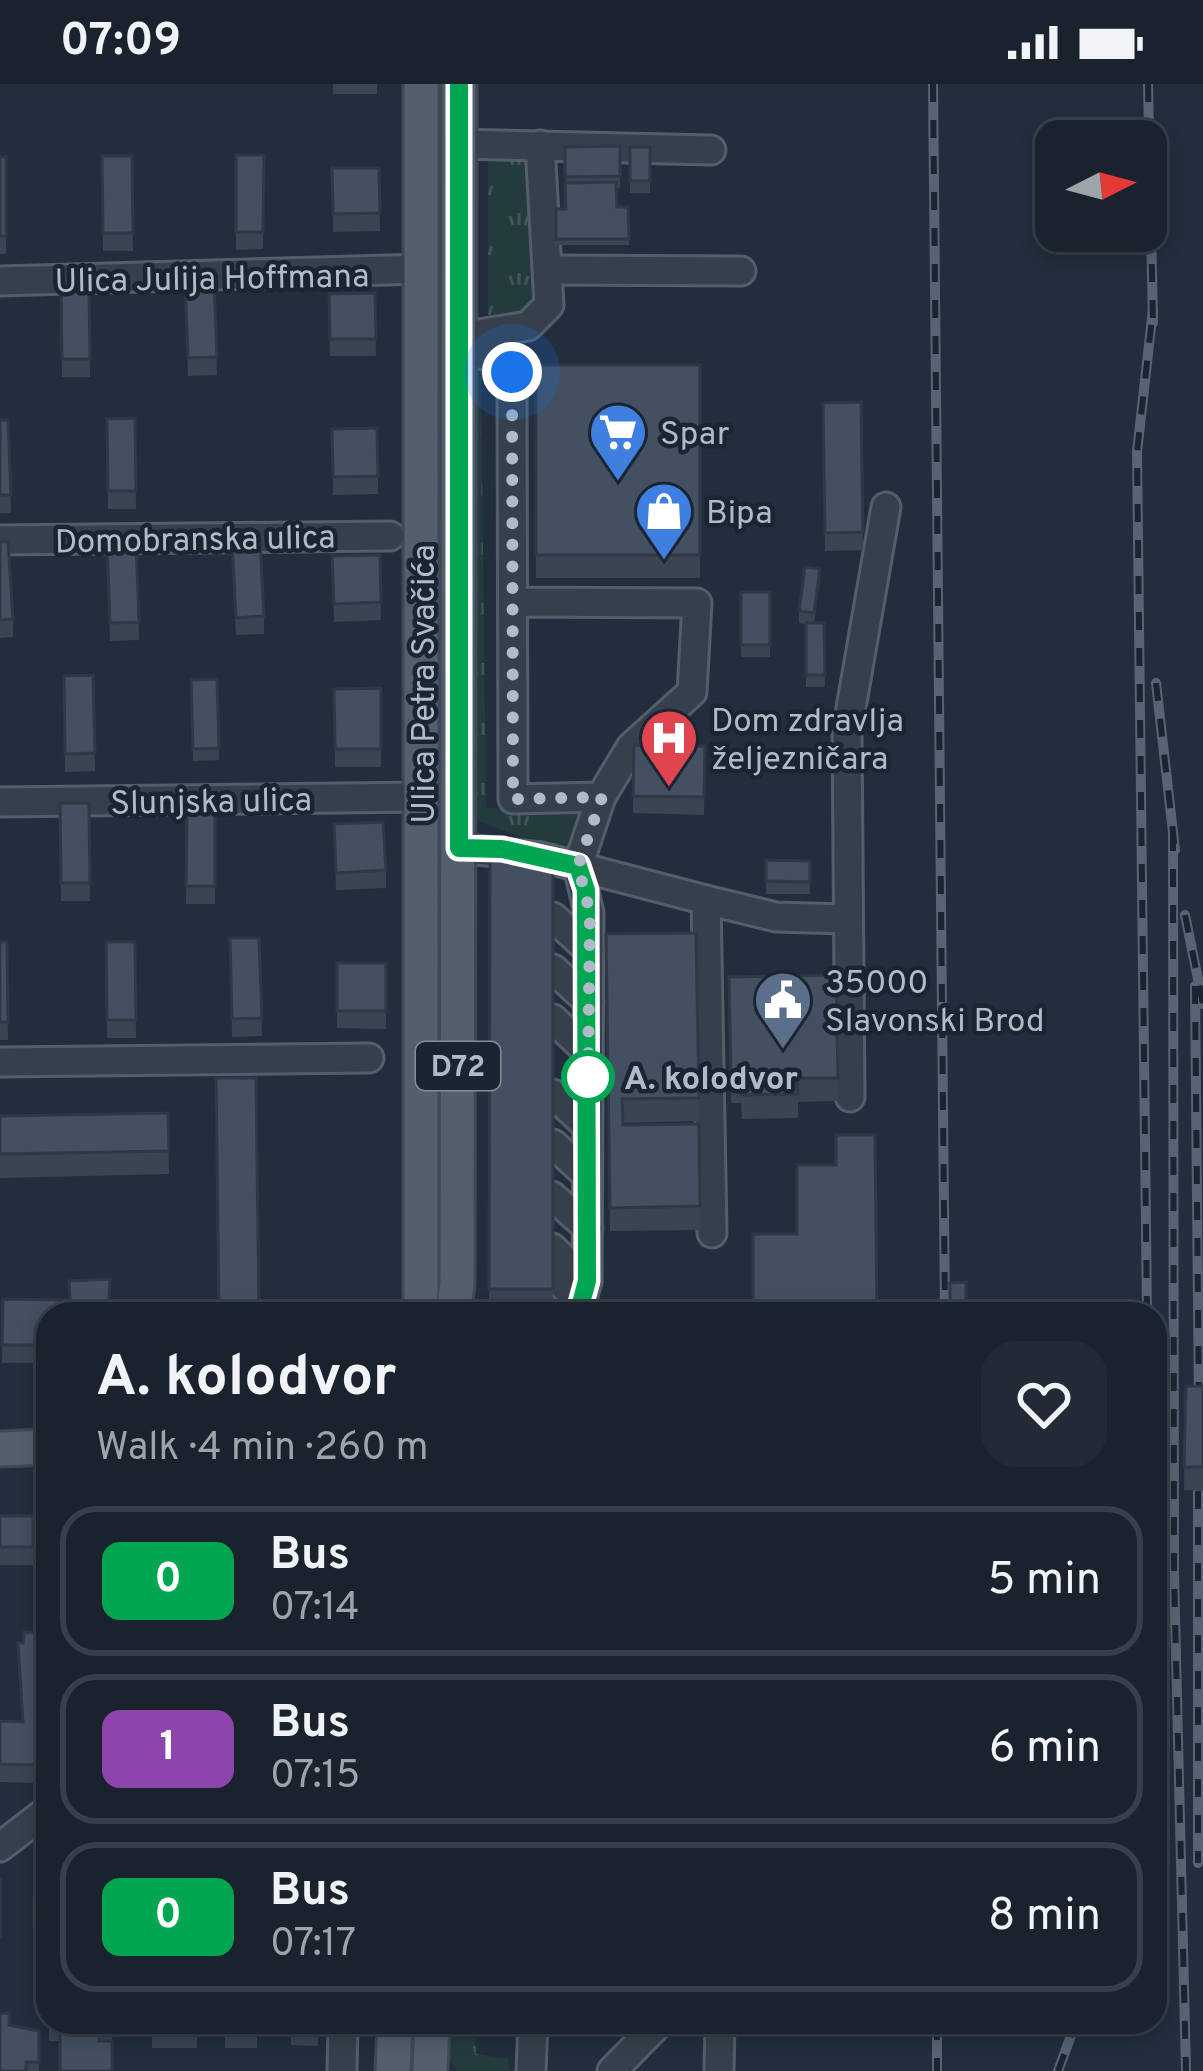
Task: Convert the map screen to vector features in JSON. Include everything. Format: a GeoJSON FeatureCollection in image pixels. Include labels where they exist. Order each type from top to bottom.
{"type":"FeatureCollection","features":[{"type":"Feature","properties":{"kind":"main road","name":"Ulica Petra Svačića"},"geometry":{"type":"LineString","coordinates":[[416,1302],[422,797],[421,84]]}},
{"type":"Feature","properties":{"kind":"main road","name":"Ulica Petra Svačića"},"geometry":{"type":"LineString","coordinates":[[458,1302],[459,84]]}},
{"type":"Feature","properties":{"kind":"main road"},"geometry":{"type":"LineString","coordinates":[[0,1449],[36,1448]]}},
{"type":"Feature","properties":{"kind":"main road"},"geometry":{"type":"LineString","coordinates":[[393,2071],[395,2034]]}},
{"type":"Feature","properties":{"kind":"main road"},"geometry":{"type":"LineString","coordinates":[[430,2071],[432,2034]]}},
{"type":"Feature","properties":{"kind":"street"},"geometry":{"type":"LineString","coordinates":[[459,144],[711,150]]}},
{"type":"Feature","properties":{"kind":"street"},"geometry":{"type":"LineString","coordinates":[[460,344],[528,326],[549,305],[540,145]]}},
{"type":"Feature","properties":{"kind":"street","name":"Ulica Julija Hoffmana"},"geometry":{"type":"LineString","coordinates":[[0,280],[423,269]]}},
{"type":"Feature","properties":{"kind":"street"},"geometry":{"type":"LineString","coordinates":[[548,270],[741,271]]}},
{"type":"Feature","properties":{"kind":"street"},"geometry":{"type":"LineString","coordinates":[[460,344],[510,363],[513,799],[602,797]]}},
{"type":"Feature","properties":{"kind":"street"},"geometry":{"type":"LineString","coordinates":[[850,1097],[847,730],[886,507]]}},
{"type":"Feature","properties":{"kind":"street","name":"Domobranska ulica"},"geometry":{"type":"LineString","coordinates":[[0,540],[390,536]]}},
{"type":"Feature","properties":{"kind":"street"},"geometry":{"type":"LineString","coordinates":[[514,602],[697,602],[692,692],[631,747],[602,797],[578,866],[590,913],[584,1289]]}},
{"type":"Feature","properties":{"kind":"street","name":"Slunjska ulica"},"geometry":{"type":"LineString","coordinates":[[0,802],[422,797]]}},
{"type":"Feature","properties":{"kind":"street"},"geometry":{"type":"LineString","coordinates":[[459,848],[502,849],[776,916],[846,920]]}},
{"type":"Feature","properties":{"kind":"street"},"geometry":{"type":"LineString","coordinates":[[706,900],[712,1233]]}},
{"type":"Feature","properties":{"kind":"street"},"geometry":{"type":"LineString","coordinates":[[553,928],[589,961]]}},
{"type":"Feature","properties":{"kind":"street"},"geometry":{"type":"LineString","coordinates":[[588,1038],[553,1006],[588,1038]]}},
{"type":"Feature","properties":{"kind":"street"},"geometry":{"type":"LineString","coordinates":[[0,1062],[369,1058]]}},
{"type":"Feature","properties":{"kind":"street"},"geometry":{"type":"LineString","coordinates":[[587,1139],[553,1107],[587,1139]]}},
{"type":"Feature","properties":{"kind":"street"},"geometry":{"type":"LineString","coordinates":[[553,1185],[588,1216]]}},
{"type":"Feature","properties":{"kind":"street"},"geometry":{"type":"LineString","coordinates":[[584,1289],[552,1249],[584,1289]]}},
{"type":"Feature","properties":{"kind":"street"},"geometry":{"type":"LineString","coordinates":[[0,1847],[36,1819]]}},
{"type":"Feature","properties":{"kind":"street"},"geometry":{"type":"LineString","coordinates":[[342,2071],[343,2034]]}},
{"type":"Feature","properties":{"kind":"street"},"geometry":{"type":"LineString","coordinates":[[531,2071],[533,2034]]}},
{"type":"Feature","properties":{"kind":"street"},"geometry":{"type":"LineString","coordinates":[[612,2071],[648,2034]]}},
{"type":"Feature","properties":{"kind":"street"},"geometry":{"type":"LineString","coordinates":[[719,2071],[720,2034]]}},
{"type":"Feature","properties":{"kind":"green space"},"geometry":{"type":"Polygon","coordinates":[[[488,158],[524,159],[534,167],[538,300],[518,315],[488,315],[488,158]]]}},
{"type":"Feature","properties":{"kind":"green space"},"geometry":{"type":"Polygon","coordinates":[[[473,363],[500,365],[507,379],[481,380],[486,808],[586,807],[573,850],[565,854],[469,817],[473,363]]]}},
{"type":"Feature","properties":{"kind":"green space"},"geometry":{"type":"Polygon","coordinates":[[[450,2034],[475,2034],[476,2054],[508,2059],[509,2070],[518,2071],[457,2071],[450,2061],[450,2034]]]}},
{"type":"Feature","properties":{"kind":"building"},"geometry":{"type":"Polygon","coordinates":[[[620,146],[620,176],[565,177],[565,147],[620,146]]]}},
{"type":"Feature","properties":{"kind":"building"},"geometry":{"type":"Polygon","coordinates":[[[630,147],[650,147],[650,181],[630,181],[630,147]]]}},
{"type":"Feature","properties":{"kind":"building"},"geometry":{"type":"Polygon","coordinates":[[[236,155],[264,155],[263,232],[236,232],[236,155]]]}},
{"type":"Feature","properties":{"kind":"building"},"geometry":{"type":"Polygon","coordinates":[[[102,156],[132,156],[133,233],[103,233],[102,156]]]}},
{"type":"Feature","properties":{"kind":"building"},"geometry":{"type":"Polygon","coordinates":[[[0,157],[6,157],[6,236],[0,236],[0,157]]]}},
{"type":"Feature","properties":{"kind":"building"},"geometry":{"type":"Polygon","coordinates":[[[332,168],[379,168],[380,213],[333,214],[332,168]]]}},
{"type":"Feature","properties":{"kind":"building"},"geometry":{"type":"Polygon","coordinates":[[[616,182],[617,207],[628,207],[629,239],[556,239],[556,209],[566,209],[565,183],[616,182]]]}},
{"type":"Feature","properties":{"kind":"building"},"geometry":{"type":"Polygon","coordinates":[[[214,282],[217,357],[188,358],[185,283],[214,282]]]}},
{"type":"Feature","properties":{"kind":"building"},"geometry":{"type":"Polygon","coordinates":[[[61,283],[89,283],[90,359],[62,359],[61,283]]]}},
{"type":"Feature","properties":{"kind":"building"},"geometry":{"type":"Polygon","coordinates":[[[375,293],[376,339],[330,339],[329,294],[375,293]]]}},
{"type":"Feature","properties":{"kind":"building","name":"Spar"},"geometry":{"type":"Polygon","coordinates":[[[536,365],[700,365],[700,555],[536,555],[536,365]]]}},
{"type":"Feature","properties":{"kind":"building"},"geometry":{"type":"Polygon","coordinates":[[[861,402],[863,532],[825,533],[823,403],[861,402]]]}},
{"type":"Feature","properties":{"kind":"building"},"geometry":{"type":"Polygon","coordinates":[[[135,418],[136,491],[108,491],[107,419],[135,418]]]}},
{"type":"Feature","properties":{"kind":"building"},"geometry":{"type":"Polygon","coordinates":[[[0,420],[8,420],[11,495],[0,495],[0,420]]]}},
{"type":"Feature","properties":{"kind":"building"},"geometry":{"type":"Polygon","coordinates":[[[377,428],[378,476],[333,477],[332,429],[377,428]]]}},
{"type":"Feature","properties":{"kind":"building"},"geometry":{"type":"Polygon","coordinates":[[[136,540],[139,622],[110,623],[107,541],[136,540]]]}},
{"type":"Feature","properties":{"kind":"building"},"geometry":{"type":"Polygon","coordinates":[[[260,541],[264,616],[236,618],[232,542],[260,541]]]}},
{"type":"Feature","properties":{"kind":"building"},"geometry":{"type":"Polygon","coordinates":[[[0,542],[8,542],[13,619],[0,620],[0,542]]]}},
{"type":"Feature","properties":{"kind":"building"},"geometry":{"type":"Polygon","coordinates":[[[380,555],[381,602],[334,604],[332,556],[380,555]]]}},
{"type":"Feature","properties":{"kind":"building"},"geometry":{"type":"Polygon","coordinates":[[[805,567],[820,569],[814,613],[799,611],[805,567]]]}},
{"type":"Feature","properties":{"kind":"building"},"geometry":{"type":"Polygon","coordinates":[[[741,592],[770,592],[770,645],[741,645],[741,592]]]}},
{"type":"Feature","properties":{"kind":"building"},"geometry":{"type":"Polygon","coordinates":[[[806,623],[824,623],[825,675],[806,675],[806,623]]]}},
{"type":"Feature","properties":{"kind":"building"},"geometry":{"type":"Polygon","coordinates":[[[93,675],[95,753],[65,754],[64,676],[93,675]]]}},
{"type":"Feature","properties":{"kind":"building"},"geometry":{"type":"Polygon","coordinates":[[[217,679],[219,748],[193,749],[191,680],[217,679]]]}},
{"type":"Feature","properties":{"kind":"building"},"geometry":{"type":"Polygon","coordinates":[[[381,688],[381,749],[335,749],[334,689],[381,688]]]}},
{"type":"Feature","properties":{"kind":"building","name":"Dom zdravlja željezničara"},"geometry":{"type":"Polygon","coordinates":[[[634,745],[705,746],[704,797],[633,796],[634,745]]]}},
{"type":"Feature","properties":{"kind":"building"},"geometry":{"type":"Polygon","coordinates":[[[60,803],[89,803],[90,883],[61,883],[60,803]]]}},
{"type":"Feature","properties":{"kind":"building"},"geometry":{"type":"Polygon","coordinates":[[[187,806],[215,806],[215,886],[186,886],[187,806]]]}},
{"type":"Feature","properties":{"kind":"building"},"geometry":{"type":"Polygon","coordinates":[[[383,822],[386,870],[336,873],[334,824],[383,822]]]}},
{"type":"Feature","properties":{"kind":"building"},"geometry":{"type":"Polygon","coordinates":[[[490,857],[553,858],[553,1289],[489,1289],[490,857]]]}},
{"type":"Feature","properties":{"kind":"building"},"geometry":{"type":"Polygon","coordinates":[[[766,860],[810,861],[810,882],[766,881],[766,860]]]}},
{"type":"Feature","properties":{"kind":"building"},"geometry":{"type":"Polygon","coordinates":[[[696,933],[699,1098],[622,1099],[623,1125],[699,1124],[700,1206],[610,1208],[606,934],[696,933]]]}},
{"type":"Feature","properties":{"kind":"building"},"geometry":{"type":"Polygon","coordinates":[[[230,938],[259,938],[262,1018],[232,1019],[230,938]]]}},
{"type":"Feature","properties":{"kind":"building"},"geometry":{"type":"Polygon","coordinates":[[[0,942],[7,942],[8,1022],[0,1022],[0,942]]]}},
{"type":"Feature","properties":{"kind":"building"},"geometry":{"type":"Polygon","coordinates":[[[106,942],[135,942],[136,1020],[107,1020],[106,942]]]}},
{"type":"Feature","properties":{"kind":"building"},"geometry":{"type":"Polygon","coordinates":[[[337,963],[386,963],[386,1011],[337,1011],[337,963]]]}},
{"type":"Feature","properties":{"kind":"building","name":"35000 Slavonski Brod"},"geometry":{"type":"Polygon","coordinates":[[[836,975],[838,1078],[797,1078],[798,1094],[742,1095],[741,1079],[731,1079],[729,977],[836,975]]]}},
{"type":"Feature","properties":{"kind":"building"},"geometry":{"type":"Polygon","coordinates":[[[216,1078],[256,1078],[259,1302],[219,1302],[216,1078]]]}},
{"type":"Feature","properties":{"kind":"building"},"geometry":{"type":"Polygon","coordinates":[[[168,1113],[169,1151],[0,1154],[0,1116],[168,1113]]]}},
{"type":"Feature","properties":{"kind":"building"},"geometry":{"type":"Polygon","coordinates":[[[836,1135],[875,1135],[877,1302],[753,1302],[753,1234],[797,1234],[797,1165],[836,1165],[836,1135]]]}},
{"type":"Feature","properties":{"kind":"building"},"geometry":{"type":"Polygon","coordinates":[[[110,1279],[109,1302],[70,1302],[69,1281],[110,1279]]]}},
{"type":"Feature","properties":{"kind":"building"},"geometry":{"type":"Polygon","coordinates":[[[966,1282],[966,1302],[950,1302],[950,1283],[966,1282]]]}},
{"type":"Feature","properties":{"kind":"building"},"geometry":{"type":"Polygon","coordinates":[[[3,1299],[68,1300],[36,1302],[36,1345],[2,1345],[3,1299]]]}},
{"type":"Feature","properties":{"kind":"building"},"geometry":{"type":"Polygon","coordinates":[[[1186,1386],[1203,1386],[1203,1467],[1184,1467],[1186,1386]]]}},
{"type":"Feature","properties":{"kind":"building"},"geometry":{"type":"Polygon","coordinates":[[[0,1516],[33,1516],[33,1547],[0,1547],[0,1516]]]}},
{"type":"Feature","properties":{"kind":"building"},"geometry":{"type":"Polygon","coordinates":[[[24,1632],[36,1632],[36,1765],[0,1764],[0,1721],[23,1722],[18,1643],[23,1643],[24,1632]]]}},
{"type":"Feature","properties":{"kind":"building"},"geometry":{"type":"Polygon","coordinates":[[[9,2013],[9,2025],[39,2034],[39,2062],[26,2062],[26,2071],[0,2071],[0,2014],[9,2013]]]}},
{"type":"Feature","properties":{"kind":"building"},"geometry":{"type":"Polygon","coordinates":[[[60,2034],[99,2034],[99,2041],[112,2041],[112,2071],[60,2071],[60,2034]]]}},
{"type":"Feature","properties":{"kind":"railway"},"geometry":{"type":"LineString","coordinates":[[933,84],[945,1302]]}},
{"type":"Feature","properties":{"kind":"railway"},"geometry":{"type":"LineString","coordinates":[[1148,84],[1153,323]]}},
{"type":"Feature","properties":{"kind":"railway"},"geometry":{"type":"LineString","coordinates":[[1147,1302],[1137,452],[1153,309]]}},
{"type":"Feature","properties":{"kind":"railway"},"geometry":{"type":"LineString","coordinates":[[1156,683],[1175,850]]}},
{"type":"Feature","properties":{"kind":"railway"},"geometry":{"type":"LineString","coordinates":[[1173,833],[1174,1573],[1186,2071]]}},
{"type":"Feature","properties":{"kind":"railway"},"geometry":{"type":"LineString","coordinates":[[1185,915],[1203,1004]]}},
{"type":"Feature","properties":{"kind":"railway"},"geometry":{"type":"LineString","coordinates":[[1195,986],[1199,1409]]}},
{"type":"Feature","properties":{"kind":"railway"},"geometry":{"type":"LineString","coordinates":[[1198,1491],[1198,1863]]}},
{"type":"Feature","properties":{"kind":"railway"},"geometry":{"type":"LineString","coordinates":[[937,2034],[937,2071]]}},
{"type":"Feature","properties":{"kind":"railway"},"geometry":{"type":"LineString","coordinates":[[1058,2071],[1072,2034]]}},
{"type":"Feature","properties":{"kind":"bus line","name":"0"},"geometry":{"type":"LineString","coordinates":[[459,84],[459,848],[502,849],[578,866],[586,890],[590,913],[587,1281],[582,1302]]}},
{"type":"Feature","properties":{"kind":"place","name":"Spar"},"geometry":{"type":"Point","coordinates":[618,483]}},
{"type":"Feature","properties":{"kind":"place","name":"Bipa"},"geometry":{"type":"Point","coordinates":[664,562]}},
{"type":"Feature","properties":{"kind":"place","name":"Dom zdravlja željezničara"},"geometry":{"type":"Point","coordinates":[669,789]}},
{"type":"Feature","properties":{"kind":"place","name":"35000 Slavonski Brod"},"geometry":{"type":"Point","coordinates":[783,1051]}},
{"type":"Feature","properties":{"kind":"place","name":"A. kolodvor"},"geometry":{"type":"Point","coordinates":[588,1077]}},
{"type":"Feature","properties":{"kind":"route"},"geometry":{"type":"LineString","coordinates":[[512,372],[513,799],[602,797],[578,866],[590,913],[588,1077]]}}]}
